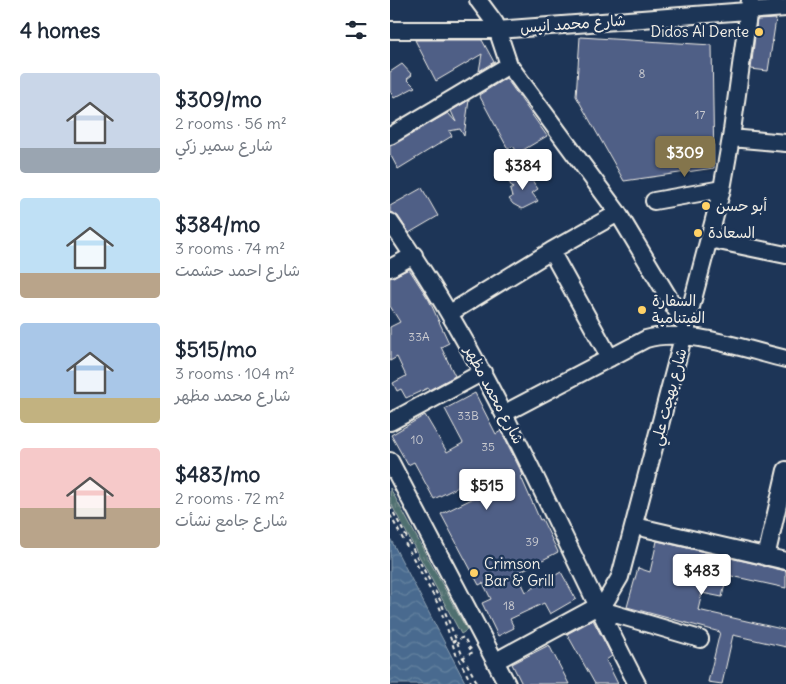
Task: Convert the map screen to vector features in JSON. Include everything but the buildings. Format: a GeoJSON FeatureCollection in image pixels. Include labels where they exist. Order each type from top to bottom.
{"type":"FeatureCollection","features":[{"type":"Feature","properties":{"kind":"street"},"geometry":{"type":"LineString","coordinates":[[478,0],[495,22],[509,65],[618,213],[686,332]]}},
{"type":"Feature","properties":{"kind":"street","name":"شارع محمد انيس"},"geometry":{"type":"LineString","coordinates":[[390,30],[497,30],[698,7],[750,5],[786,8]]}},
{"type":"Feature","properties":{"kind":"street","name":"شارع بهجت علي"},"geometry":{"type":"LineString","coordinates":[[496,661],[597,608],[614,589],[635,526],[722,189],[750,5]]}},
{"type":"Feature","properties":{"kind":"street"},"geometry":{"type":"LineString","coordinates":[[390,136],[509,65]]}},
{"type":"Feature","properties":{"kind":"street"},"geometry":{"type":"LineString","coordinates":[[731,138],[786,143]]}},
{"type":"Feature","properties":{"kind":"street"},"geometry":{"type":"LineString","coordinates":[[654,201],[722,189]]}},
{"type":"Feature","properties":{"kind":"street"},"geometry":{"type":"LineString","coordinates":[[450,313],[551,250],[618,213]]}},
{"type":"Feature","properties":{"kind":"street","name":"شارع محمد مظهر"},"geometry":{"type":"LineString","coordinates":[[390,222],[414,255],[450,313],[505,413],[597,608],[637,684]]}},
{"type":"Feature","properties":{"kind":"street"},"geometry":{"type":"LineString","coordinates":[[709,238],[786,255]]}},
{"type":"Feature","properties":{"kind":"street"},"geometry":{"type":"LineString","coordinates":[[551,250],[610,358]]}},
{"type":"Feature","properties":{"kind":"street"},"geometry":{"type":"LineString","coordinates":[[390,268],[414,255]]}},
{"type":"Feature","properties":{"kind":"street"},"geometry":{"type":"LineString","coordinates":[[505,413],[654,336],[686,332],[786,359]]}},
{"type":"Feature","properties":{"kind":"street"},"geometry":{"type":"LineString","coordinates":[[390,422],[482,372]]}},
{"type":"Feature","properties":{"kind":"street"},"geometry":{"type":"LineString","coordinates":[[390,461],[507,684]]}},
{"type":"Feature","properties":{"kind":"street"},"geometry":{"type":"LineString","coordinates":[[766,557],[786,470]]}},
{"type":"Feature","properties":{"kind":"street"},"geometry":{"type":"LineString","coordinates":[[635,526],[786,561]]}},
{"type":"Feature","properties":{"kind":"street"},"geometry":{"type":"LineString","coordinates":[[597,608],[700,639]]}},
{"type":"Feature","properties":{"kind":"path"},"geometry":{"type":"LineString","coordinates":[[390,506],[442,602],[456,640],[478,684]]}},
{"type":"Feature","properties":{"kind":"path"},"geometry":{"type":"LineString","coordinates":[[390,514],[440,608],[452,642],[472,684]]}},
{"type":"Feature","properties":{"kind":"path"},"geometry":{"type":"LineString","coordinates":[[452,642],[464,636]]}},
{"type":"Feature","properties":{"kind":"green space"},"geometry":{"type":"Polygon","coordinates":[[[390,488],[467,630],[461,634],[390,502],[390,488]]]}},
{"type":"Feature","properties":{"kind":"water"},"geometry":{"type":"Polygon","coordinates":[[[390,538],[466,684],[390,684],[390,538]]]}},
{"type":"Feature","properties":{"kind":"place","name":"Didos Al Dente"},"geometry":{"type":"Point","coordinates":[759,32]}},
{"type":"Feature","properties":{"kind":"place","name":"أبو حسن"},"geometry":{"type":"Point","coordinates":[706,206]}},
{"type":"Feature","properties":{"kind":"place","name":"السعادة"},"geometry":{"type":"Point","coordinates":[698,233]}},
{"type":"Feature","properties":{"kind":"place","name":"السفارة الفيتنامية"},"geometry":{"type":"Point","coordinates":[642,310]}},
{"type":"Feature","properties":{"kind":"place","name":"Crimson Bar & Grill"},"geometry":{"type":"Point","coordinates":[474,573]}}]}
